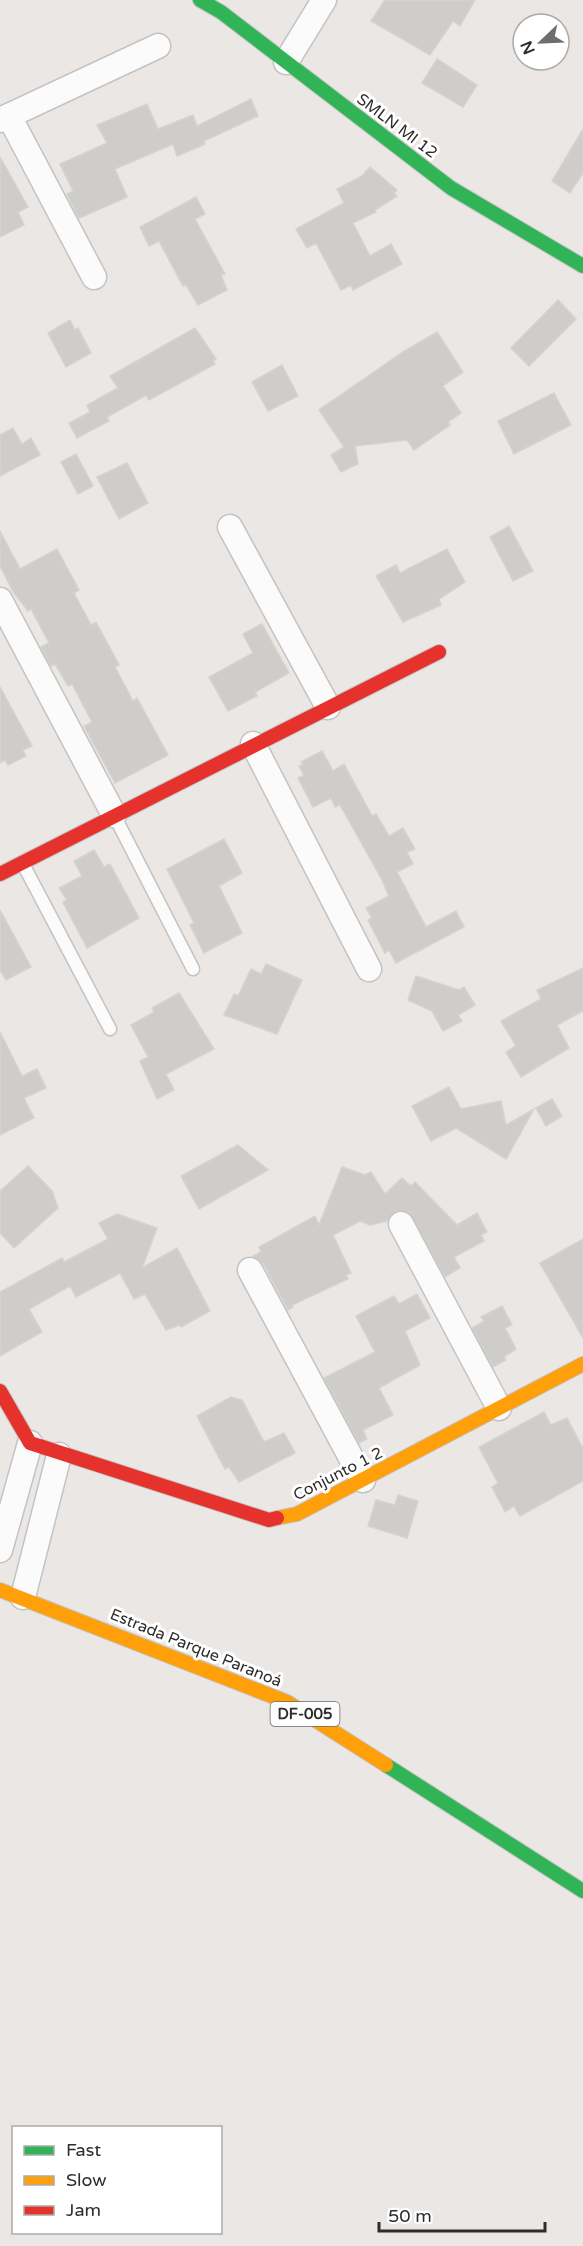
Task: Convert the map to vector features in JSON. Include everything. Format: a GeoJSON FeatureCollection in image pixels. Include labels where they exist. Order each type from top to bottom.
{"type":"FeatureCollection","features":[{"type":"Feature","properties":{"kind":"street","name":"SMLN MI 12"},"geometry":{"type":"LineString","coordinates":[[200,0],[221,12],[451,188],[583,266]]}},
{"type":"Feature","properties":{"kind":"street"},"geometry":{"type":"LineString","coordinates":[[286,62],[324,0]]}},
{"type":"Feature","properties":{"kind":"street"},"geometry":{"type":"LineString","coordinates":[[94,277],[4,118],[158,45]]}},
{"type":"Feature","properties":{"kind":"street"},"geometry":{"type":"LineString","coordinates":[[230,527],[328,706]]}},
{"type":"Feature","properties":{"kind":"street"},"geometry":{"type":"LineString","coordinates":[[0,600],[114,815]]}},
{"type":"Feature","properties":{"kind":"street"},"geometry":{"type":"LineString","coordinates":[[0,874],[328,706],[439,652]]}},
{"type":"Feature","properties":{"kind":"street"},"geometry":{"type":"LineString","coordinates":[[253,744],[369,969]]}},
{"type":"Feature","properties":{"kind":"street"},"geometry":{"type":"LineString","coordinates":[[402,1224],[499,1408]]}},
{"type":"Feature","properties":{"kind":"street"},"geometry":{"type":"LineString","coordinates":[[250,1270],[363,1480]]}},
{"type":"Feature","properties":{"kind":"street","name":"Conjunto 1 2"},"geometry":{"type":"LineString","coordinates":[[30,1443],[59,1455],[269,1520],[297,1514],[583,1364]]}},
{"type":"Feature","properties":{"kind":"street"},"geometry":{"type":"LineString","coordinates":[[0,1391],[30,1443],[0,1550]]}},
{"type":"Feature","properties":{"kind":"street"},"geometry":{"type":"LineString","coordinates":[[23,1597],[59,1455]]}},
{"type":"Feature","properties":{"kind":"street"},"geometry":{"type":"LineString","coordinates":[[14,1506],[44,1517]]}},
{"type":"Feature","properties":{"kind":"street","name":"Estrada Parque Paranoá"},"geometry":{"type":"LineString","coordinates":[[0,1590],[23,1597],[287,1702],[583,1891]]}},
{"type":"Feature","properties":{"kind":"lane"},"geometry":{"type":"LineString","coordinates":[[114,815],[193,969]]}},
{"type":"Feature","properties":{"kind":"lane"},"geometry":{"type":"LineString","coordinates":[[22,863],[110,1029]]}},
{"type":"Feature","properties":{"kind":"building"},"geometry":{"type":"Polygon","coordinates":[[[385,0],[475,0],[460,26],[453,21],[430,55],[371,21],[385,0]]]}},
{"type":"Feature","properties":{"kind":"building"},"geometry":{"type":"Polygon","coordinates":[[[437,59],[477,85],[463,107],[422,83],[437,59]]]}},
{"type":"Feature","properties":{"kind":"building"},"geometry":{"type":"Polygon","coordinates":[[[251,99],[258,116],[204,141],[205,144],[177,156],[173,144],[115,169],[127,197],[79,218],[67,194],[73,191],[60,164],[107,143],[97,125],[147,104],[158,129],[193,115],[197,126],[251,99]]]}},
{"type":"Feature","properties":{"kind":"building"},"geometry":{"type":"Polygon","coordinates":[[[583,129],[583,173],[570,193],[552,181],[583,129]]]}},
{"type":"Feature","properties":{"kind":"building"},"geometry":{"type":"Polygon","coordinates":[[[0,157],[28,207],[18,212],[24,225],[0,237],[0,157]]]}},
{"type":"Feature","properties":{"kind":"building"},"geometry":{"type":"Polygon","coordinates":[[[370,167],[397,190],[394,193],[397,196],[375,210],[376,212],[353,223],[370,256],[391,244],[402,264],[353,290],[351,285],[341,290],[316,243],[307,248],[296,229],[344,203],[337,189],[362,176],[370,167]]]}},
{"type":"Feature","properties":{"kind":"building"},"geometry":{"type":"Polygon","coordinates":[[[196,197],[205,214],[195,219],[225,274],[221,275],[227,290],[198,305],[186,285],[183,286],[159,241],[149,246],[140,227],[196,197]]]}},
{"type":"Feature","properties":{"kind":"building"},"geometry":{"type":"Polygon","coordinates":[[[558,300],[576,319],[529,366],[511,348],[558,300]]]}},
{"type":"Feature","properties":{"kind":"building"},"geometry":{"type":"Polygon","coordinates":[[[70,320],[75,330],[78,328],[91,353],[66,367],[48,333],[70,320]]]}},
{"type":"Feature","properties":{"kind":"building"},"geometry":{"type":"Polygon","coordinates":[[[195,328],[216,359],[213,361],[215,364],[149,400],[146,395],[107,417],[109,421],[77,438],[69,423],[90,412],[87,405],[118,388],[110,376],[195,328]]]}},
{"type":"Feature","properties":{"kind":"building"},"geometry":{"type":"Polygon","coordinates":[[[437,332],[463,372],[443,386],[461,413],[448,422],[450,425],[414,450],[407,440],[355,446],[358,464],[341,472],[331,455],[344,447],[319,410],[403,352],[437,332]]]}},
{"type":"Feature","properties":{"kind":"building"},"geometry":{"type":"Polygon","coordinates":[[[282,365],[298,396],[268,411],[252,382],[282,365]]]}},
{"type":"Feature","properties":{"kind":"building"},"geometry":{"type":"Polygon","coordinates":[[[554,393],[571,425],[514,454],[498,421],[554,393]]]}},
{"type":"Feature","properties":{"kind":"building"},"geometry":{"type":"Polygon","coordinates":[[[13,428],[22,444],[31,438],[40,455],[0,476],[0,435],[13,428]]]}},
{"type":"Feature","properties":{"kind":"building"},"geometry":{"type":"Polygon","coordinates":[[[76,454],[93,486],[78,494],[61,462],[76,454]]]}},
{"type":"Feature","properties":{"kind":"building"},"geometry":{"type":"Polygon","coordinates":[[[127,463],[148,503],[119,519],[97,477],[127,463]]]}},
{"type":"Feature","properties":{"kind":"building"},"geometry":{"type":"Polygon","coordinates":[[[509,526],[533,571],[513,581],[490,537],[509,526]]]}},
{"type":"Feature","properties":{"kind":"building"},"geometry":{"type":"Polygon","coordinates":[[[0,531],[20,569],[57,549],[79,590],[74,593],[91,625],[96,622],[119,665],[115,667],[133,701],[137,698],[168,755],[115,783],[84,726],[92,722],[72,684],[68,686],[55,664],[51,666],[41,647],[49,643],[31,609],[28,611],[14,593],[0,566],[0,531]]]}},
{"type":"Feature","properties":{"kind":"building"},"geometry":{"type":"Polygon","coordinates":[[[447,549],[465,582],[439,599],[441,605],[403,622],[376,576],[396,565],[400,573],[447,549]]]}},
{"type":"Feature","properties":{"kind":"building"},"geometry":{"type":"Polygon","coordinates":[[[262,624],[289,673],[255,692],[257,696],[228,711],[209,677],[253,653],[243,634],[262,624]]]}},
{"type":"Feature","properties":{"kind":"building"},"geometry":{"type":"Polygon","coordinates":[[[0,687],[32,746],[23,750],[26,756],[8,765],[5,760],[0,763],[0,687]]]}},
{"type":"Feature","properties":{"kind":"building"},"geometry":{"type":"Polygon","coordinates":[[[322,751],[333,771],[344,764],[372,816],[376,814],[389,836],[403,828],[415,849],[407,852],[413,864],[397,872],[426,927],[456,911],[464,927],[396,963],[389,950],[385,953],[368,920],[372,918],[366,908],[389,896],[381,878],[340,805],[335,807],[331,798],[313,807],[298,778],[304,775],[299,766],[303,764],[301,762],[322,751]]]}},
{"type":"Feature","properties":{"kind":"building"},"geometry":{"type":"Polygon","coordinates":[[[224,839],[242,873],[219,886],[242,933],[204,953],[190,925],[194,923],[167,869],[224,839]]]}},
{"type":"Feature","properties":{"kind":"building"},"geometry":{"type":"Polygon","coordinates":[[[94,850],[104,867],[110,864],[139,918],[87,948],[63,902],[67,900],[59,888],[82,876],[74,861],[94,850]]]}},
{"type":"Feature","properties":{"kind":"building"},"geometry":{"type":"Polygon","coordinates":[[[0,910],[31,967],[6,980],[0,970],[0,910]]]}},
{"type":"Feature","properties":{"kind":"building"},"geometry":{"type":"Polygon","coordinates":[[[266,964],[302,980],[277,1034],[224,1015],[234,994],[238,996],[251,969],[261,974],[266,964]]]}},
{"type":"Feature","properties":{"kind":"building"},"geometry":{"type":"Polygon","coordinates":[[[583,968],[583,1011],[557,1025],[569,1048],[521,1077],[506,1052],[516,1046],[501,1021],[541,999],[537,990],[583,968]]]}},
{"type":"Feature","properties":{"kind":"building"},"geometry":{"type":"Polygon","coordinates":[[[416,976],[459,990],[464,987],[475,1005],[458,1015],[462,1021],[443,1031],[432,1011],[408,1000],[416,976]]]}},
{"type":"Feature","properties":{"kind":"building"},"geometry":{"type":"Polygon","coordinates":[[[179,993],[214,1049],[166,1074],[174,1090],[157,1099],[140,1061],[148,1057],[131,1025],[154,1012],[152,1008],[179,993]]]}},
{"type":"Feature","properties":{"kind":"building"},"geometry":{"type":"Polygon","coordinates":[[[0,1032],[22,1076],[37,1069],[46,1088],[24,1098],[34,1118],[0,1135],[0,1032]]]}},
{"type":"Feature","properties":{"kind":"building"},"geometry":{"type":"Polygon","coordinates":[[[449,1087],[461,1109],[501,1101],[506,1125],[534,1109],[506,1159],[456,1128],[431,1141],[412,1106],[449,1087]]]}},
{"type":"Feature","properties":{"kind":"building"},"geometry":{"type":"Polygon","coordinates":[[[552,1099],[562,1116],[546,1126],[536,1108],[552,1099]]]}},
{"type":"Feature","properties":{"kind":"building"},"geometry":{"type":"Polygon","coordinates":[[[238,1145],[268,1170],[199,1209],[181,1176],[238,1145]]]}},
{"type":"Feature","properties":{"kind":"building"},"geometry":{"type":"Polygon","coordinates":[[[28,1166],[52,1191],[58,1208],[14,1248],[0,1233],[0,1191],[28,1166]]]}},
{"type":"Feature","properties":{"kind":"building"},"geometry":{"type":"Polygon","coordinates":[[[342,1167],[365,1175],[371,1172],[385,1194],[402,1178],[411,1186],[415,1182],[457,1225],[477,1213],[487,1232],[481,1235],[484,1241],[454,1257],[460,1268],[445,1277],[409,1212],[395,1211],[387,1221],[370,1225],[360,1221],[333,1235],[351,1273],[346,1275],[348,1279],[292,1305],[293,1307],[288,1310],[263,1263],[253,1256],[261,1252],[259,1247],[315,1216],[319,1225],[342,1167]]]}},
{"type":"Feature","properties":{"kind":"building"},"geometry":{"type":"Polygon","coordinates":[[[117,1214],[157,1228],[142,1268],[177,1248],[210,1311],[181,1327],[179,1325],[166,1330],[145,1294],[134,1299],[120,1273],[76,1297],[70,1286],[29,1309],[42,1332],[0,1356],[0,1292],[62,1258],[64,1262],[108,1239],[99,1223],[117,1214]]]}},
{"type":"Feature","properties":{"kind":"building"},"geometry":{"type":"Polygon","coordinates":[[[583,1239],[583,1338],[540,1263],[583,1239]]]}},
{"type":"Feature","properties":{"kind":"building"},"geometry":{"type":"Polygon","coordinates":[[[417,1294],[430,1318],[405,1331],[420,1365],[379,1388],[393,1415],[363,1430],[367,1439],[359,1443],[324,1378],[375,1352],[356,1316],[394,1296],[399,1304],[417,1294]]]}},
{"type":"Feature","properties":{"kind":"building"},"geometry":{"type":"Polygon","coordinates":[[[502,1306],[512,1325],[505,1328],[516,1349],[504,1357],[506,1360],[493,1367],[472,1328],[484,1321],[481,1317],[502,1306]]]}},
{"type":"Feature","properties":{"kind":"building"},"geometry":{"type":"Polygon","coordinates":[[[231,1397],[242,1400],[264,1442],[284,1433],[295,1453],[239,1482],[229,1467],[225,1469],[197,1416],[231,1397]]]}},
{"type":"Feature","properties":{"kind":"building"},"geometry":{"type":"Polygon","coordinates":[[[544,1412],[551,1425],[567,1418],[583,1449],[583,1481],[520,1516],[514,1506],[505,1512],[492,1487],[498,1483],[479,1447],[544,1412]]]}},
{"type":"Feature","properties":{"kind":"building"},"geometry":{"type":"Polygon","coordinates":[[[398,1495],[418,1501],[407,1538],[368,1526],[376,1500],[395,1505],[398,1495]]]}},
{"type":"Feature","properties":{"kind":"traffic: fast"},"geometry":{"type":"LineString","coordinates":[[200,0],[221,12],[451,188],[583,266]]}},
{"type":"Feature","properties":{"kind":"traffic: fast"},"geometry":{"type":"LineString","coordinates":[[386,1765],[583,1891]]}},
{"type":"Feature","properties":{"kind":"traffic: slow"},"geometry":{"type":"LineString","coordinates":[[277,1518],[297,1514],[583,1364]]}},
{"type":"Feature","properties":{"kind":"traffic: slow"},"geometry":{"type":"LineString","coordinates":[[0,1590],[287,1702],[386,1765]]}},
{"type":"Feature","properties":{"kind":"traffic: jam"},"geometry":{"type":"LineString","coordinates":[[0,874],[439,652]]}},
{"type":"Feature","properties":{"kind":"traffic: jam"},"geometry":{"type":"LineString","coordinates":[[0,1391],[30,1443],[269,1520],[277,1518]]}}]}
